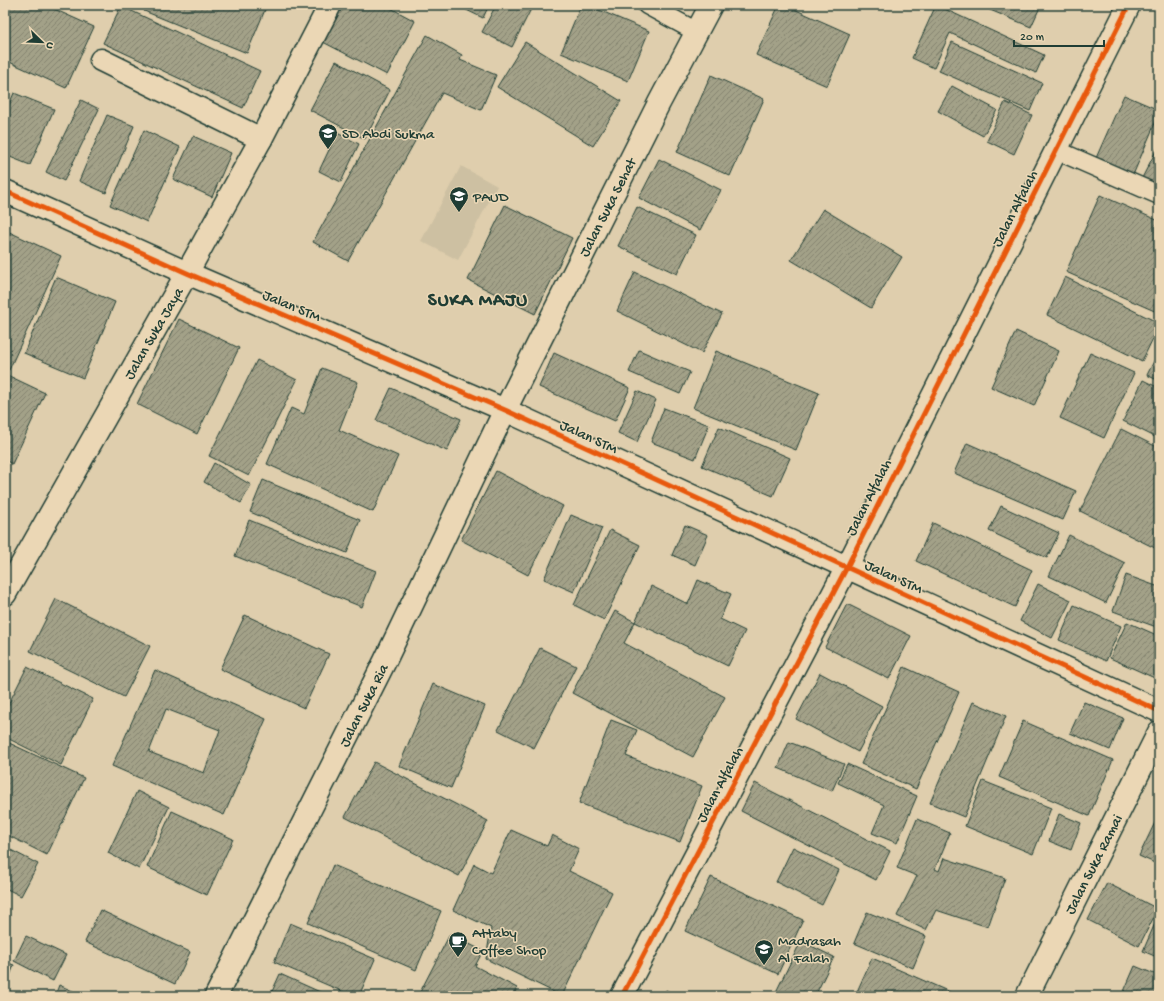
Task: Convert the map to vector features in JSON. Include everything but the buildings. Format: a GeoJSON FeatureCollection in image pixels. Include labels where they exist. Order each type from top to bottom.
{"type":"FeatureCollection","features":[{"type":"Feature","properties":{"kind":"street","name":"Jalan Suka Jaya"},"geometry":{"type":"LineString","coordinates":[[5,594],[187,273],[261,139],[330,5]]}},
{"type":"Feature","properties":{"kind":"street","name":"Jalan Suka Sehat"},"geometry":{"type":"LineString","coordinates":[[505,410],[659,103],[711,5]]}},
{"type":"Feature","properties":{"kind":"street","name":"Jalan Alfalah"},"geometry":{"type":"LineString","coordinates":[[622,996],[847,567],[1129,5]]}},
{"type":"Feature","properties":{"kind":"street"},"geometry":{"type":"LineString","coordinates":[[101,60],[261,139]]}},
{"type":"Feature","properties":{"kind":"street","name":"Jalan STM"},"geometry":{"type":"LineString","coordinates":[[5,191],[187,273],[505,410],[1159,711]]}},
{"type":"Feature","properties":{"kind":"street","name":"Jalan Suka Ria"},"geometry":{"type":"LineString","coordinates":[[216,996],[385,661],[505,410]]}},
{"type":"Feature","properties":{"kind":"street","name":"Jalan Suka Ramai"},"geometry":{"type":"LineString","coordinates":[[1027,996],[1159,732]]}},
{"type":"Feature","properties":{"kind":"lane"},"geometry":{"type":"LineString","coordinates":[[647,5],[697,32]]}},
{"type":"Feature","properties":{"kind":"lane"},"geometry":{"type":"LineString","coordinates":[[1056,150],[1159,195]]}},
{"type":"Feature","properties":{"kind":"shaded area","name":"PAUD"},"geometry":{"type":"Polygon","coordinates":[[[461,166],[497,186],[458,260],[421,241],[461,166]]]}},
{"type":"Feature","properties":{"kind":"cycle path"},"geometry":{"type":"LineString","coordinates":[[622,996],[847,567],[1129,5]]}},
{"type":"Feature","properties":{"kind":"cycle path"},"geometry":{"type":"LineString","coordinates":[[5,191],[187,273],[505,410],[1159,711]]}},
{"type":"Feature","properties":{"kind":"place","name":"SD Abdi Sukma"},"geometry":{"type":"Point","coordinates":[328,150]}},
{"type":"Feature","properties":{"kind":"place","name":"PAUD"},"geometry":{"type":"Point","coordinates":[459,213]}},
{"type":"Feature","properties":{"kind":"place","name":"Attaby Coffee Shop"},"geometry":{"type":"Point","coordinates":[458,958]}},
{"type":"Feature","properties":{"kind":"place","name":"Madrasah Al Falah"},"geometry":{"type":"Point","coordinates":[764,966]}},
{"type":"Feature","properties":{"kind":"district","name":"SUKA MAJU"},"geometry":{"type":"Point","coordinates":[478,298]}}]}
